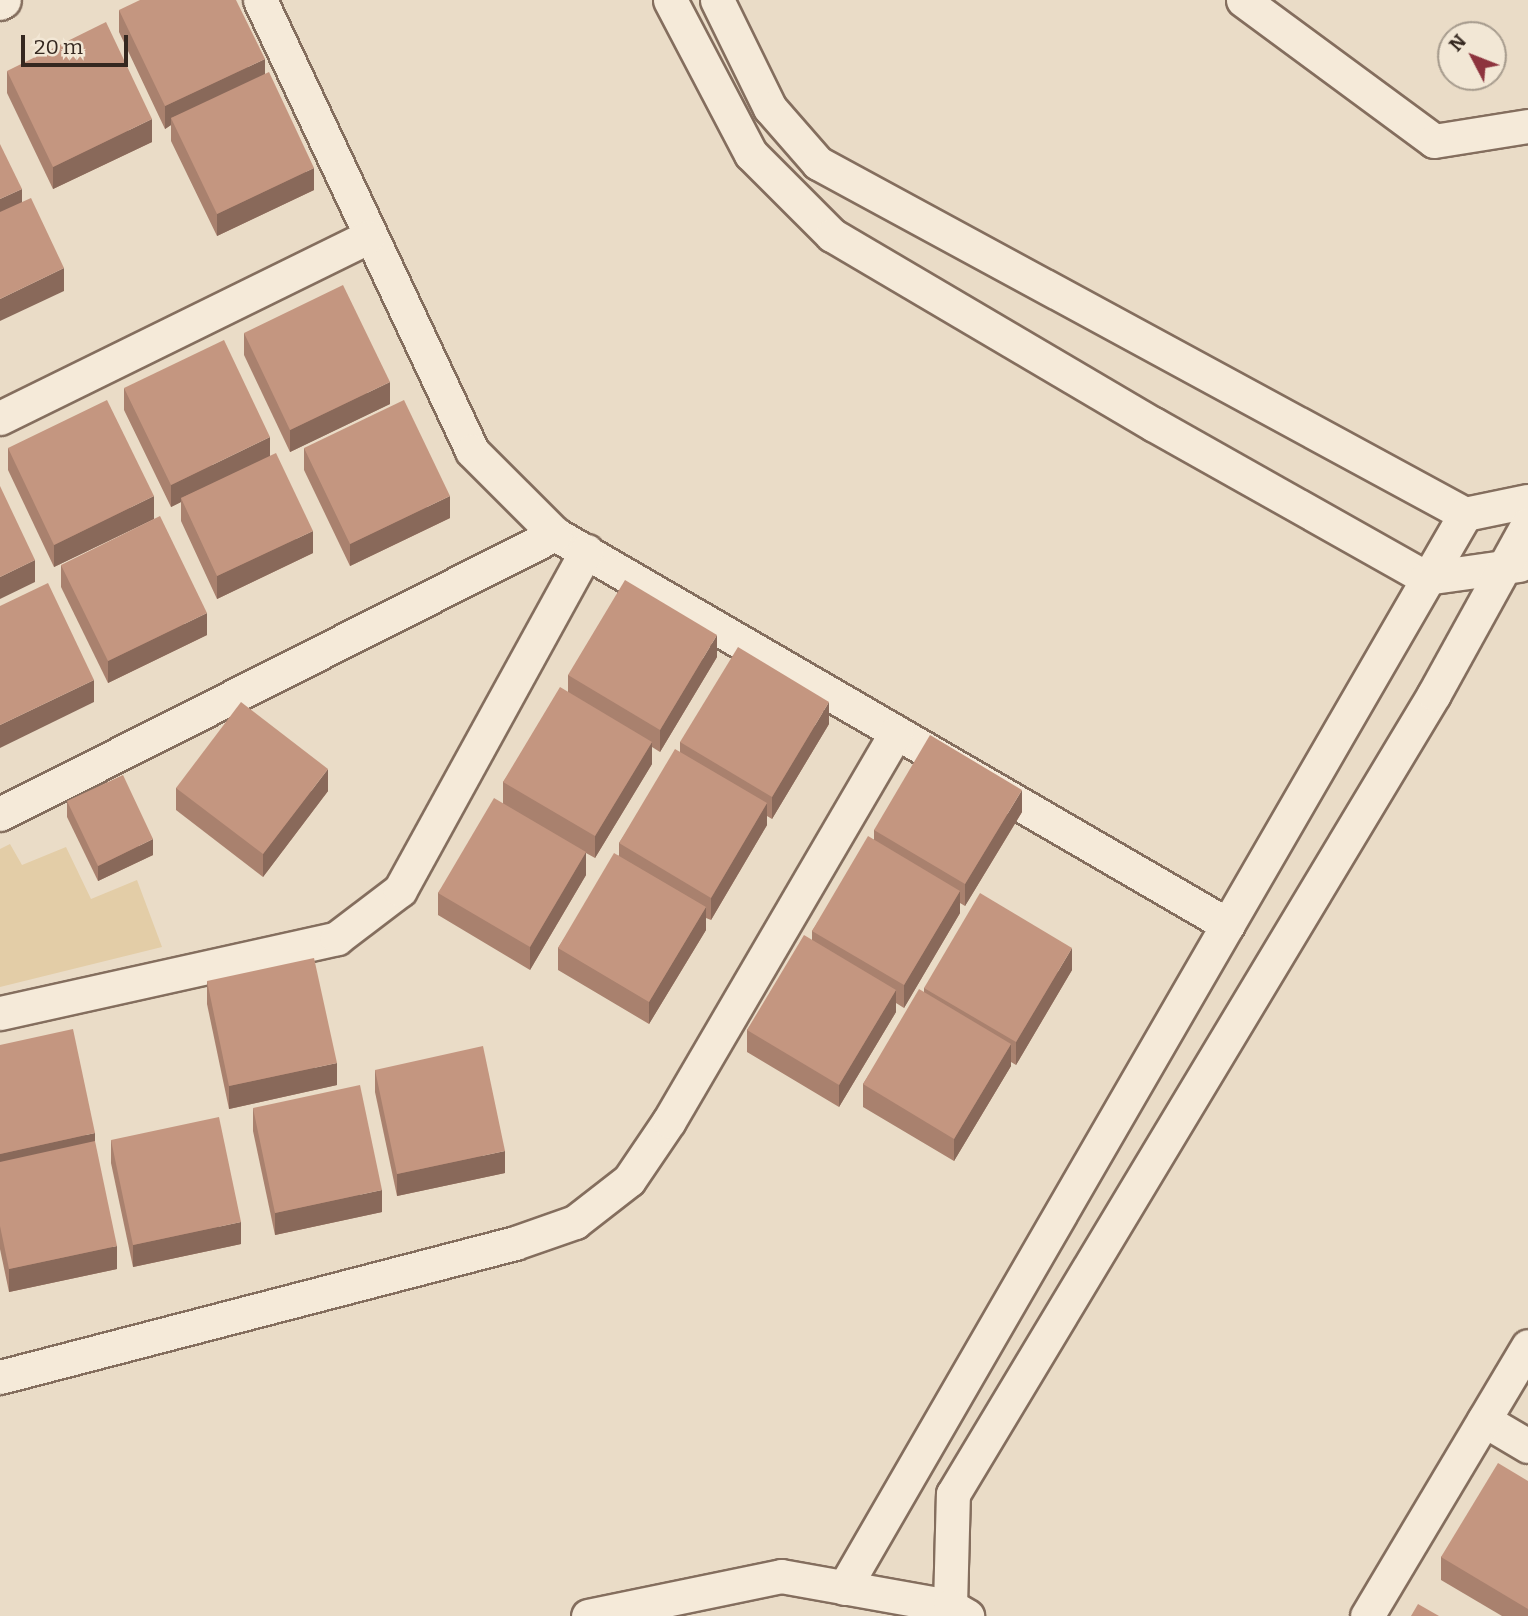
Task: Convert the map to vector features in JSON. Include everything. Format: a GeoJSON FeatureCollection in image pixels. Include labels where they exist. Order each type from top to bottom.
{"type":"FeatureCollection","features":[{"type":"Feature","properties":{"kind":"street"},"geometry":{"type":"LineString","coordinates":[[260,0],[368,237],[472,451],[555,534],[1228,925]]}},
{"type":"Feature","properties":{"kind":"street"},"geometry":{"type":"LineString","coordinates":[[670,0],[751,154],[832,235],[1153,424],[1426,578],[1516,566]]}},
{"type":"Feature","properties":{"kind":"street"},"geometry":{"type":"LineString","coordinates":[[717,0],[770,108],[818,163],[1465,514],[1528,501]]}},
{"type":"Feature","properties":{"kind":"street"},"geometry":{"type":"LineString","coordinates":[[1243,0],[1434,141],[1528,125]]}},
{"type":"Feature","properties":{"kind":"street"},"geometry":{"type":"LineString","coordinates":[[0,418],[368,237]]}},
{"type":"Feature","properties":{"kind":"street"},"geometry":{"type":"LineString","coordinates":[[844,1588],[1465,514]]}},
{"type":"Feature","properties":{"kind":"street"},"geometry":{"type":"LineString","coordinates":[[588,1616],[781,1576],[959,1611],[953,1494],[1434,694],[1516,566],[1528,524]]}},
{"type":"Feature","properties":{"kind":"street"},"geometry":{"type":"LineString","coordinates":[[0,814],[555,534]]}},
{"type":"Feature","properties":{"kind":"street"},"geometry":{"type":"LineString","coordinates":[[0,1013],[337,938],[400,890],[586,551]]}},
{"type":"Feature","properties":{"kind":"street"},"geometry":{"type":"LineString","coordinates":[[0,1377],[515,1243],[575,1222],[628,1180],[668,1121],[896,732]]}},
{"type":"Feature","properties":{"kind":"street"},"geometry":{"type":"LineString","coordinates":[[1367,1616],[1528,1346]]}},
{"type":"Feature","properties":{"kind":"street"},"geometry":{"type":"LineString","coordinates":[[1484,1420],[1528,1446]]}},
{"type":"Feature","properties":{"kind":"sand"},"geometry":{"type":"Polygon","coordinates":[[[10,844],[22,865],[66,847],[91,899],[137,880],[162,947],[0,987],[0,849],[10,844]]]}},
{"type":"Feature","properties":{"kind":"building"},"geometry":{"type":"Polygon","coordinates":[[[140,0],[236,0],[265,59],[165,106],[119,10],[140,0]]]}},
{"type":"Feature","properties":{"kind":"building"},"geometry":{"type":"Polygon","coordinates":[[[106,22],[152,119],[53,167],[7,71],[106,22]]]}},
{"type":"Feature","properties":{"kind":"building"},"geometry":{"type":"Polygon","coordinates":[[[269,72],[314,168],[217,214],[171,118],[269,72]]]}},
{"type":"Feature","properties":{"kind":"building"},"geometry":{"type":"Polygon","coordinates":[[[0,144],[22,189],[0,199],[0,144]]]}},
{"type":"Feature","properties":{"kind":"building"},"geometry":{"type":"Polygon","coordinates":[[[31,198],[64,268],[0,299],[0,212],[31,198]]]}},
{"type":"Feature","properties":{"kind":"building"},"geometry":{"type":"Polygon","coordinates":[[[343,285],[390,382],[290,430],[244,333],[343,285]]]}},
{"type":"Feature","properties":{"kind":"building"},"geometry":{"type":"Polygon","coordinates":[[[224,340],[270,437],[171,485],[124,388],[224,340]]]}},
{"type":"Feature","properties":{"kind":"building"},"geometry":{"type":"Polygon","coordinates":[[[107,400],[154,496],[54,545],[8,448],[107,400]]]}},
{"type":"Feature","properties":{"kind":"building"},"geometry":{"type":"Polygon","coordinates":[[[404,400],[450,496],[350,544],[304,448],[404,400]]]}},
{"type":"Feature","properties":{"kind":"building"},"geometry":{"type":"Polygon","coordinates":[[[276,453],[313,531],[217,576],[181,498],[276,453]]]}},
{"type":"Feature","properties":{"kind":"building"},"geometry":{"type":"Polygon","coordinates":[[[0,486],[35,560],[0,577],[0,486]]]}},
{"type":"Feature","properties":{"kind":"building"},"geometry":{"type":"Polygon","coordinates":[[[160,516],[207,613],[108,661],[61,565],[160,516]]]}},
{"type":"Feature","properties":{"kind":"building"},"geometry":{"type":"Polygon","coordinates":[[[625,580],[717,635],[660,730],[568,675],[625,580]]]}},
{"type":"Feature","properties":{"kind":"building"},"geometry":{"type":"Polygon","coordinates":[[[48,583],[94,680],[0,725],[0,606],[48,583]]]}},
{"type":"Feature","properties":{"kind":"building"},"geometry":{"type":"Polygon","coordinates":[[[738,647],[829,702],[772,797],[680,742],[738,647]]]}},
{"type":"Feature","properties":{"kind":"building"},"geometry":{"type":"Polygon","coordinates":[[[560,687],[652,742],[595,836],[503,782],[560,687]]]}},
{"type":"Feature","properties":{"kind":"building"},"geometry":{"type":"Polygon","coordinates":[[[241,702],[328,769],[263,854],[176,788],[241,702]]]}},
{"type":"Feature","properties":{"kind":"building"},"geometry":{"type":"Polygon","coordinates":[[[930,735],[1022,790],[965,884],[874,830],[930,735]]]}},
{"type":"Feature","properties":{"kind":"building"},"geometry":{"type":"Polygon","coordinates":[[[675,749],[767,803],[711,898],[619,843],[675,749]]]}},
{"type":"Feature","properties":{"kind":"building"},"geometry":{"type":"Polygon","coordinates":[[[123,775],[153,839],[98,866],[67,801],[123,775]]]}},
{"type":"Feature","properties":{"kind":"building"},"geometry":{"type":"Polygon","coordinates":[[[494,798],[586,852],[530,947],[438,893],[494,798]]]}},
{"type":"Feature","properties":{"kind":"building"},"geometry":{"type":"Polygon","coordinates":[[[868,836],[960,891],[904,985],[812,931],[868,836]]]}},
{"type":"Feature","properties":{"kind":"building"},"geometry":{"type":"Polygon","coordinates":[[[614,853],[706,907],[649,1002],[558,948],[614,853]]]}},
{"type":"Feature","properties":{"kind":"building"},"geometry":{"type":"Polygon","coordinates":[[[980,893],[1072,948],[1016,1042],[924,988],[980,893]]]}},
{"type":"Feature","properties":{"kind":"building"},"geometry":{"type":"Polygon","coordinates":[[[804,935],[896,990],[839,1085],[747,1030],[804,935]]]}},
{"type":"Feature","properties":{"kind":"building"},"geometry":{"type":"Polygon","coordinates":[[[314,958],[337,1063],[229,1086],[207,981],[314,958]]]}},
{"type":"Feature","properties":{"kind":"building"},"geometry":{"type":"Polygon","coordinates":[[[919,989],[1011,1044],[954,1139],[863,1084],[919,989]]]}},
{"type":"Feature","properties":{"kind":"building"},"geometry":{"type":"Polygon","coordinates":[[[73,1029],[95,1133],[0,1154],[0,1045],[73,1029]]]}},
{"type":"Feature","properties":{"kind":"building"},"geometry":{"type":"Polygon","coordinates":[[[483,1046],[505,1151],[397,1174],[375,1070],[483,1046]]]}},
{"type":"Feature","properties":{"kind":"building"},"geometry":{"type":"Polygon","coordinates":[[[360,1085],[382,1190],[275,1213],[253,1108],[360,1085]]]}},
{"type":"Feature","properties":{"kind":"building"},"geometry":{"type":"Polygon","coordinates":[[[219,1117],[241,1222],[133,1245],[111,1140],[219,1117]]]}},
{"type":"Feature","properties":{"kind":"building"},"geometry":{"type":"Polygon","coordinates":[[[95,1141],[117,1246],[9,1269],[0,1226],[0,1162],[95,1141]]]}},
{"type":"Feature","properties":{"kind":"building"},"geometry":{"type":"Polygon","coordinates":[[[1498,1463],[1528,1481],[1528,1609],[1441,1557],[1498,1463]]]}},
{"type":"Feature","properties":{"kind":"building"},"geometry":{"type":"Polygon","coordinates":[[[1418,1604],[1439,1616],[1411,1616],[1418,1604]]]}}]}
